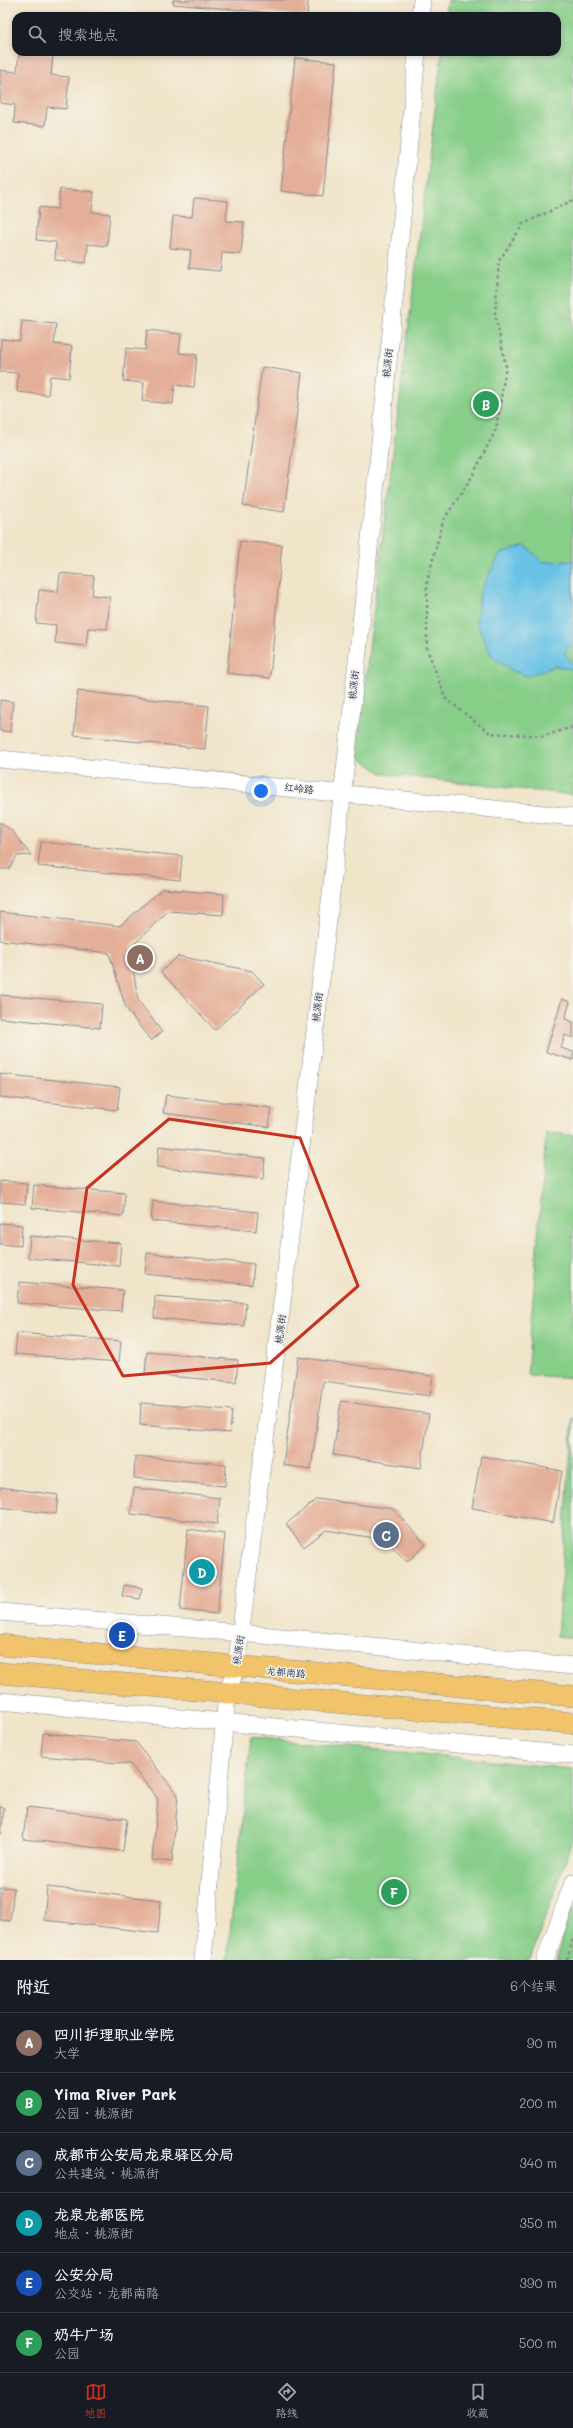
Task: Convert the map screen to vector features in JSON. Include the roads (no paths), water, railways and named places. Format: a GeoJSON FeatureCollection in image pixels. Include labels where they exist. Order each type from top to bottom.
{"type":"FeatureCollection","features":[{"type":"Feature","properties":{"kind":"main road","name":"龙都南路"},"geometry":{"type":"LineString","coordinates":[[0,1645],[236,1668],[573,1696]]}},
{"type":"Feature","properties":{"kind":"main road"},"geometry":{"type":"LineString","coordinates":[[0,1673],[573,1723]]}},
{"type":"Feature","properties":{"kind":"street"},"geometry":{"type":"LineString","coordinates":[[420,12],[422,0]]}},
{"type":"Feature","properties":{"kind":"street","name":"桃源街"},"geometry":{"type":"LineString","coordinates":[[203,1960],[227,1694],[236,1668],[284,1296],[341,792],[401,228],[417,56]]}},
{"type":"Feature","properties":{"kind":"street","name":"红岭路"},"geometry":{"type":"LineString","coordinates":[[0,759],[341,792],[573,817]]}},
{"type":"Feature","properties":{"kind":"street"},"geometry":{"type":"LineString","coordinates":[[0,1612],[241,1632],[573,1666]]}},
{"type":"Feature","properties":{"kind":"street"},"geometry":{"type":"LineString","coordinates":[[0,1701],[573,1755]]}},
{"type":"Feature","properties":{"kind":"street"},"geometry":{"type":"LineString","coordinates":[[545,1960],[573,1883]]}},
{"type":"Feature","properties":{"kind":"water"},"geometry":{"type":"Polygon","coordinates":[[[525,546],[543,562],[573,561],[573,642],[566,650],[565,655],[573,663],[573,669],[555,666],[527,676],[513,671],[492,656],[476,622],[480,592],[500,554],[525,546]]]}},
{"type":"Feature","properties":{"kind":"place","name":"Yima River Park"},"geometry":{"type":"Point","coordinates":[486,404]}},
{"type":"Feature","properties":{"kind":"place","name":"四川护理职业学院"},"geometry":{"type":"Point","coordinates":[140,958]}},
{"type":"Feature","properties":{"kind":"place","name":"成都市公安局龙泉驿区分局"},"geometry":{"type":"Point","coordinates":[386,1535]}},
{"type":"Feature","properties":{"kind":"place","name":"龙泉龙都医院"},"geometry":{"type":"Point","coordinates":[202,1572]}},
{"type":"Feature","properties":{"kind":"place","name":"公安分局"},"geometry":{"type":"Point","coordinates":[122,1635]}},
{"type":"Feature","properties":{"kind":"place","name":"奶牛广场"},"geometry":{"type":"Point","coordinates":[394,1892]}}]}
